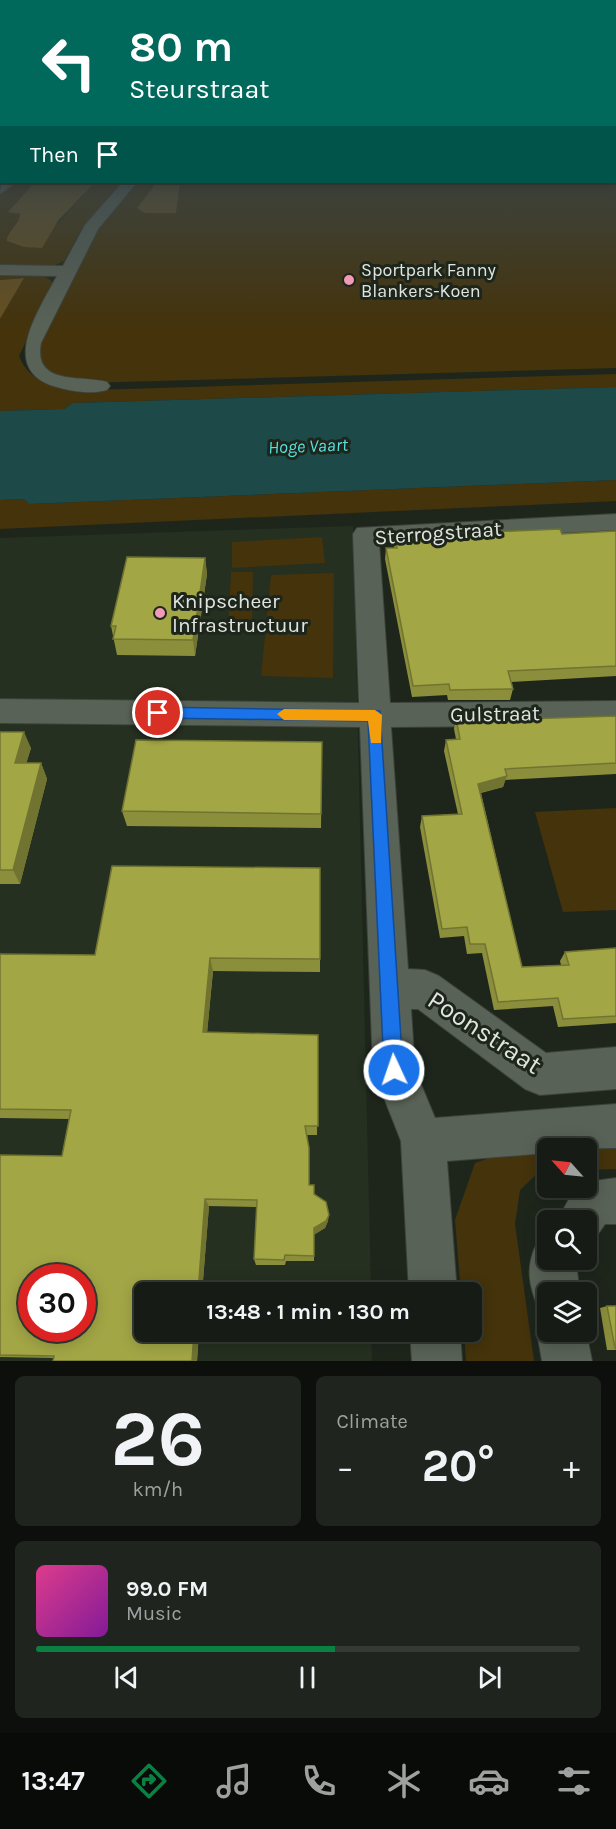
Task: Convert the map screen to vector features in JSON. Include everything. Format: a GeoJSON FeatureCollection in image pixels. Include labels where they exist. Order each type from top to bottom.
{"type":"FeatureCollection","features":[{"type":"Feature","properties":{"kind":"street"},"geometry":{"type":"LineString","coordinates":[[100,386],[57,382],[40,374],[27,360],[31,343],[90,228],[114,201]]}},
{"type":"Feature","properties":{"kind":"street"},"geometry":{"type":"LineString","coordinates":[[0,270],[69,271]]}},
{"type":"Feature","properties":{"kind":"street","name":"Sterrogstraat"},"geometry":{"type":"LineString","coordinates":[[375,715],[366,534],[616,522]]}},
{"type":"Feature","properties":{"kind":"street","name":"Gulstraat"},"geometry":{"type":"LineString","coordinates":[[0,711],[375,715],[616,712]]}},
{"type":"Feature","properties":{"kind":"street"},"geometry":{"type":"LineString","coordinates":[[375,715],[394,1070],[423,1141],[432,1282]]}},
{"type":"Feature","properties":{"kind":"street","name":"Poonstraat"},"geometry":{"type":"LineString","coordinates":[[389,988],[425,990],[540,1074],[616,1068]]}},
{"type":"Feature","properties":{"kind":"street"},"geometry":{"type":"LineString","coordinates":[[423,1141],[616,1126]]}},
{"type":"Feature","properties":{"kind":"street"},"geometry":{"type":"LineString","coordinates":[[588,1210],[593,1202],[616,1201]]}},
{"type":"Feature","properties":{"kind":"street"},"geometry":{"type":"LineString","coordinates":[[436,1342],[437,1361]]}},
{"type":"Feature","properties":{"kind":"street"},"geometry":{"type":"LineString","coordinates":[[564,1342],[567,1361]]}},
{"type":"Feature","properties":{"kind":"shaded area"},"geometry":{"type":"Polygon","coordinates":[[[0,201],[18,201],[9,211],[20,214],[20,218],[7,235],[54,227],[78,201],[106,201],[80,232],[64,261],[53,266],[0,267],[0,201]]]}},
{"type":"Feature","properties":{"kind":"shaded area"},"geometry":{"type":"Polygon","coordinates":[[[18,201],[77,201],[58,221],[42,248],[24,247],[7,241],[20,214],[8,212],[18,201]]]}},
{"type":"Feature","properties":{"kind":"shaded area","name":"Sportpark Fanny Blankers-Koen"},"geometry":{"type":"Polygon","coordinates":[[[119,201],[616,201],[616,368],[84,383],[53,375],[41,367],[40,337],[95,229],[119,201]]]}},
{"type":"Feature","properties":{"kind":"shaded area"},"geometry":{"type":"Polygon","coordinates":[[[143,201],[178,201],[176,213],[145,213],[137,208],[143,201]]]}},
{"type":"Feature","properties":{"kind":"shaded area"},"geometry":{"type":"Polygon","coordinates":[[[0,273],[42,274],[54,283],[19,356],[32,375],[61,387],[95,390],[616,374],[616,387],[73,403],[64,409],[0,411],[0,319],[23,278],[0,280],[0,273]]]}},
{"type":"Feature","properties":{"kind":"shaded area"},"geometry":{"type":"Polygon","coordinates":[[[24,278],[0,319],[0,280],[24,278]]]}},
{"type":"Feature","properties":{"kind":"shaded area"},"geometry":{"type":"Polygon","coordinates":[[[616,480],[616,501],[0,529],[0,500],[24,499],[29,504],[616,480]]]}},
{"type":"Feature","properties":{"kind":"shaded area"},"geometry":{"type":"Polygon","coordinates":[[[353,526],[371,1282],[134,1282],[134,1342],[371,1342],[372,1361],[0,1361],[0,538],[353,526]]]}},
{"type":"Feature","properties":{"kind":"shaded area"},"geometry":{"type":"Polygon","coordinates":[[[322,537],[325,563],[232,568],[232,542],[322,537]]]}},
{"type":"Feature","properties":{"kind":"shaded area"},"geometry":{"type":"Polygon","coordinates":[[[231,572],[253,572],[252,625],[228,626],[231,572]]]}},
{"type":"Feature","properties":{"kind":"shaded area"},"geometry":{"type":"Polygon","coordinates":[[[334,573],[333,678],[261,676],[271,575],[334,573]]]}},
{"type":"Feature","properties":{"kind":"shaded area"},"geometry":{"type":"Polygon","coordinates":[[[616,808],[616,910],[563,912],[535,812],[616,808]]]}},
{"type":"Feature","properties":{"kind":"shaded area"},"geometry":{"type":"Polygon","coordinates":[[[616,1147],[616,1169],[597,1170],[597,1148],[616,1147]]]}},
{"type":"Feature","properties":{"kind":"shaded area"},"geometry":{"type":"Polygon","coordinates":[[[537,1152],[537,1174],[520,1190],[515,1224],[534,1361],[466,1361],[465,1342],[482,1342],[482,1282],[460,1282],[455,1220],[475,1163],[500,1154],[537,1152]]]}},
{"type":"Feature","properties":{"kind":"water","name":"Hoge Vaart"},"geometry":{"type":"Polygon","coordinates":[[[616,387],[616,480],[29,504],[24,499],[0,500],[0,411],[64,409],[73,403],[616,387]]]}},
{"type":"Feature","properties":{"kind":"building"},"geometry":{"type":"Polygon","coordinates":[[[560,529],[562,534],[616,531],[616,666],[508,671],[513,689],[450,690],[449,684],[413,686],[386,548],[397,548],[395,536],[560,529]]]}},
{"type":"Feature","properties":{"kind":"building"},"geometry":{"type":"Polygon","coordinates":[[[127,557],[205,558],[193,640],[113,639],[116,626],[111,626],[127,557]]]}},
{"type":"Feature","properties":{"kind":"building"},"geometry":{"type":"Polygon","coordinates":[[[616,716],[616,763],[505,769],[507,776],[478,784],[522,967],[569,965],[565,952],[616,948],[616,1016],[563,1019],[558,998],[498,1002],[485,944],[470,944],[467,927],[442,929],[422,816],[462,814],[446,740],[460,739],[456,718],[522,717],[523,719],[616,716]]]}},
{"type":"Feature","properties":{"kind":"building"},"geometry":{"type":"Polygon","coordinates":[[[0,732],[24,732],[15,763],[41,763],[13,870],[0,870],[0,732]]]}},
{"type":"Feature","properties":{"kind":"building"},"geometry":{"type":"Polygon","coordinates":[[[136,740],[322,742],[321,814],[122,811],[136,740]]]}},
{"type":"Feature","properties":{"kind":"building"},"geometry":{"type":"Polygon","coordinates":[[[112,866],[320,868],[320,959],[210,958],[203,1032],[318,1035],[318,1126],[305,1126],[309,1148],[309,1185],[314,1185],[314,1194],[326,1202],[329,1215],[326,1221],[314,1228],[314,1256],[285,1255],[284,1260],[254,1259],[257,1200],[205,1199],[199,1282],[134,1282],[134,1342],[193,1342],[192,1361],[53,1361],[54,1356],[0,1355],[0,1155],[62,1156],[71,1110],[0,1109],[0,954],[95,955],[112,866]]]}},
{"type":"Feature","properties":{"kind":"building"},"geometry":{"type":"Polygon","coordinates":[[[607,1306],[616,1306],[616,1349],[615,1348],[607,1306]]]}},
{"type":"Feature","properties":{"kind":"slow traffic"},"geometry":{"type":"LineString","coordinates":[[284,714],[375,715],[376,739]]}},
{"type":"Feature","properties":{"kind":"place","name":"Sportpark Fanny Blankers-Koen"},"geometry":{"type":"Point","coordinates":[349,280]}},
{"type":"Feature","properties":{"kind":"place","name":"Knipscheer Infrastructuur"},"geometry":{"type":"Point","coordinates":[160,613]}},
{"type":"Feature","properties":{"kind":"route"},"geometry":{"type":"LineString","coordinates":[[158,713],[375,715],[394,1070]]}}]}
